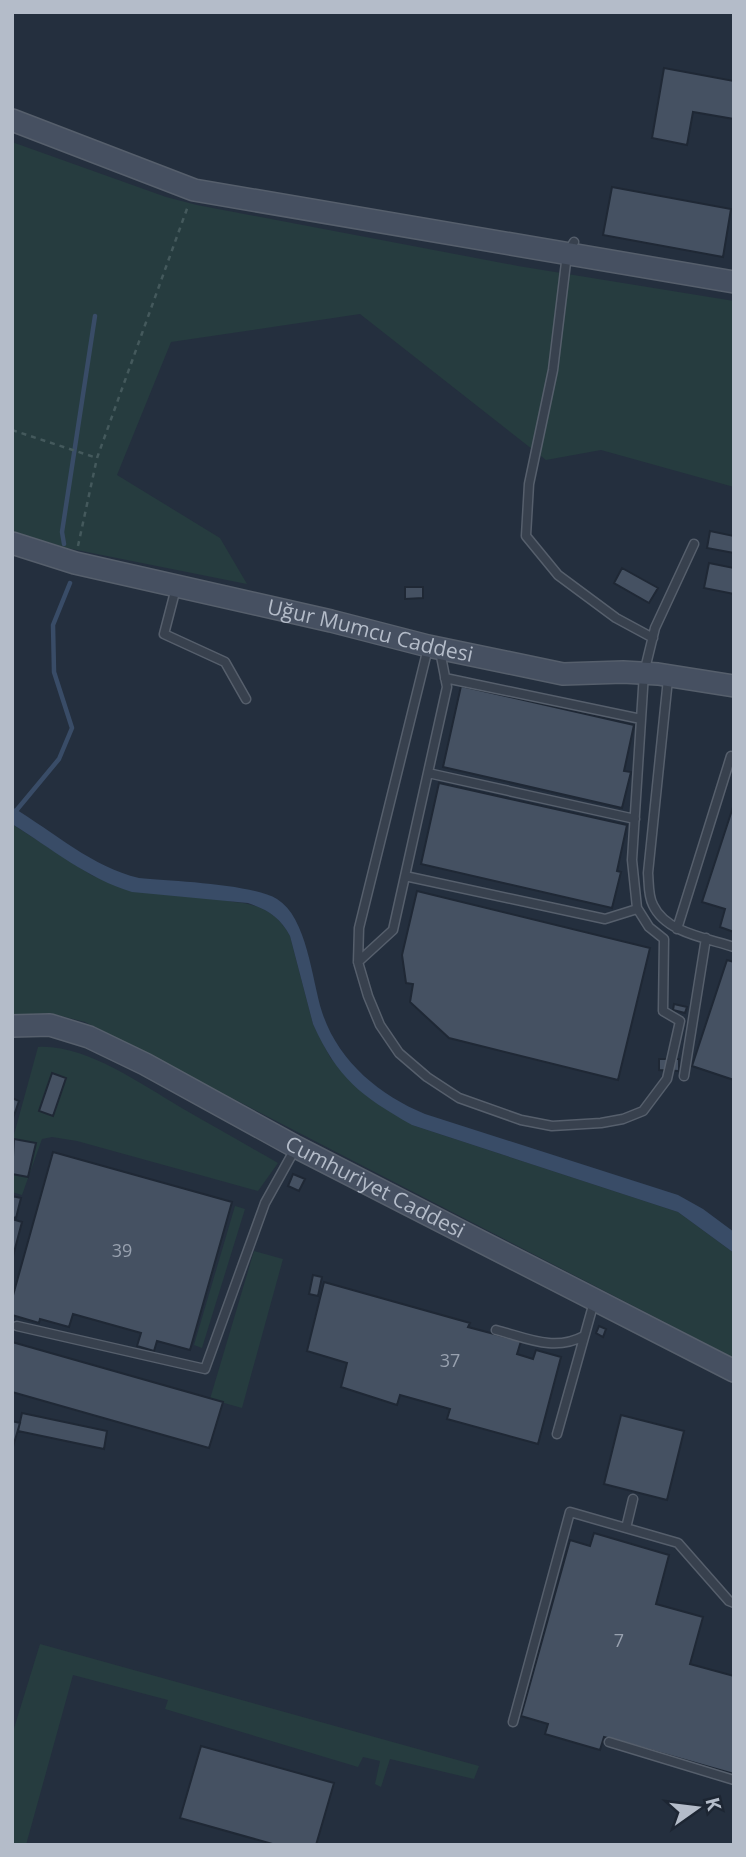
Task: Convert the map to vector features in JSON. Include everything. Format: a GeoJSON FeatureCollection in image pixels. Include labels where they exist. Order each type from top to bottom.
{"type":"FeatureCollection","features":[{"type":"Feature","properties":{"kind":"street"},"geometry":{"type":"LineString","coordinates":[[12,120],[194,190],[570,248],[734,282]]}},
{"type":"Feature","properties":{"kind":"street","name":"Uğur Mumcu Caddesi"},"geometry":{"type":"LineString","coordinates":[[12,543],[75,562],[434,647],[563,674],[644,673],[734,686]]}},
{"type":"Feature","properties":{"kind":"street","name":"Cumhuriyet Caddesi"},"geometry":{"type":"LineString","coordinates":[[13,1028],[50,1025],[89,1037],[145,1064],[296,1147],[734,1371]]}},
{"type":"Feature","properties":{"kind":"lane"},"geometry":{"type":"LineString","coordinates":[[570,248],[553,370],[529,484],[526,536],[558,575],[616,618],[653,638]]}},
{"type":"Feature","properties":{"kind":"lane"},"geometry":{"type":"LineString","coordinates":[[434,647],[359,928],[358,962],[380,1024],[399,1053],[427,1077],[459,1098],[521,1121],[552,1126],[623,1119],[643,1111],[667,1079],[680,1021],[663,1011],[664,939],[649,927],[637,909],[632,860],[644,673],[655,628],[694,544]]}},
{"type":"Feature","properties":{"kind":"lane"},"geometry":{"type":"LineString","coordinates":[[177,586],[164,634],[225,662],[246,699]]}},
{"type":"Feature","properties":{"kind":"lane"},"geometry":{"type":"LineString","coordinates":[[358,962],[393,930],[447,687],[434,647]]}},
{"type":"Feature","properties":{"kind":"lane"},"geometry":{"type":"LineString","coordinates":[[668,676],[648,873],[651,903],[660,917],[677,929],[734,947]]}},
{"type":"Feature","properties":{"kind":"lane"},"geometry":{"type":"LineString","coordinates":[[445,678],[641,719]]}},
{"type":"Feature","properties":{"kind":"lane"},"geometry":{"type":"LineString","coordinates":[[677,929],[731,756]]}},
{"type":"Feature","properties":{"kind":"lane"},"geometry":{"type":"LineString","coordinates":[[428,773],[635,819]]}},
{"type":"Feature","properties":{"kind":"lane"},"geometry":{"type":"LineString","coordinates":[[405,876],[605,919],[637,909]]}},
{"type":"Feature","properties":{"kind":"lane"},"geometry":{"type":"LineString","coordinates":[[684,1076],[706,938]]}},
{"type":"Feature","properties":{"kind":"lane"},"geometry":{"type":"LineString","coordinates":[[18,1326],[205,1369],[265,1203],[296,1147]]}},
{"type":"Feature","properties":{"kind":"lane"},"geometry":{"type":"LineString","coordinates":[[557,1434],[594,1300]]}},
{"type":"Feature","properties":{"kind":"lane"},"geometry":{"type":"LineString","coordinates":[[496,1330],[552,1344],[572,1342],[584,1336]]}},
{"type":"Feature","properties":{"kind":"lane"},"geometry":{"type":"LineString","coordinates":[[626,1528],[633,1499]]}},
{"type":"Feature","properties":{"kind":"lane"},"geometry":{"type":"LineString","coordinates":[[513,1723],[570,1512],[678,1542],[729,1601],[734,1603]]}},
{"type":"Feature","properties":{"kind":"lane"},"geometry":{"type":"LineString","coordinates":[[609,1742],[734,1780]]}},
{"type":"Feature","properties":{"kind":"path"},"geometry":{"type":"LineString","coordinates":[[75,562],[97,458],[194,190]]}},
{"type":"Feature","properties":{"kind":"path"},"geometry":{"type":"LineString","coordinates":[[12,430],[97,458]]}},
{"type":"Feature","properties":{"kind":"green space"},"geometry":{"type":"Polygon","coordinates":[[[12,142],[166,197],[197,205],[518,266],[734,301],[734,487],[601,450],[546,460],[360,314],[171,342],[117,475],[220,538],[247,584],[67,548],[12,531],[12,142]]]}},
{"type":"Feature","properties":{"kind":"green space"},"geometry":{"type":"Polygon","coordinates":[[[12,824],[93,876],[243,903],[267,911],[280,921],[290,936],[313,1024],[331,1059],[412,1125],[678,1212],[734,1253],[734,1358],[85,1022],[57,1015],[12,1014],[12,824]]]}},
{"type":"Feature","properties":{"kind":"green space"},"geometry":{"type":"Polygon","coordinates":[[[38,1047],[75,1052],[112,1067],[278,1163],[258,1191],[77,1141],[52,1137],[42,1139],[22,1195],[12,1192],[12,1142],[38,1047]]]}},
{"type":"Feature","properties":{"kind":"green space"},"geometry":{"type":"Polygon","coordinates":[[[235,1206],[245,1209],[202,1348],[194,1345],[235,1206]]]}},
{"type":"Feature","properties":{"kind":"green space"},"geometry":{"type":"Polygon","coordinates":[[[254,1251],[283,1259],[242,1408],[210,1399],[254,1251]]]}},
{"type":"Feature","properties":{"kind":"green space"},"geometry":{"type":"Polygon","coordinates":[[[40,1644],[479,1766],[474,1779],[390,1759],[381,1787],[375,1784],[380,1761],[363,1757],[358,1767],[165,1709],[168,1700],[73,1675],[26,1845],[12,1845],[12,1735],[40,1644]]]}},
{"type":"Feature","properties":{"kind":"water"},"geometry":{"type":"Polygon","coordinates":[[[12,807],[89,857],[122,873],[139,878],[250,890],[277,899],[287,908],[302,934],[329,1030],[349,1061],[376,1086],[425,1114],[678,1195],[703,1209],[734,1232],[734,1253],[678,1212],[412,1125],[394,1115],[353,1084],[322,1043],[313,1024],[290,936],[273,915],[248,903],[132,892],[116,886],[85,871],[12,824],[12,807]]]}},
{"type":"Feature","properties":{"kind":"building"},"geometry":{"type":"Polygon","coordinates":[[[664,68],[734,81],[734,119],[693,112],[687,145],[652,138],[664,68]]]}},
{"type":"Feature","properties":{"kind":"building"},"geometry":{"type":"Polygon","coordinates":[[[612,187],[731,209],[723,257],[603,235],[612,187]]]}},
{"type":"Feature","properties":{"kind":"building"},"geometry":{"type":"Polygon","coordinates":[[[710,531],[734,536],[734,553],[707,548],[710,531]]]}},
{"type":"Feature","properties":{"kind":"building"},"geometry":{"type":"Polygon","coordinates":[[[709,563],[734,568],[734,594],[704,588],[709,563]]]}},
{"type":"Feature","properties":{"kind":"building"},"geometry":{"type":"Polygon","coordinates":[[[622,568],[658,588],[649,603],[614,583],[622,568]]]}},
{"type":"Feature","properties":{"kind":"building"},"geometry":{"type":"Polygon","coordinates":[[[405,587],[423,587],[423,598],[405,599],[405,587]]]}},
{"type":"Feature","properties":{"kind":"building"},"geometry":{"type":"Polygon","coordinates":[[[461,686],[634,725],[624,771],[631,772],[622,808],[443,767],[461,686]]]}},
{"type":"Feature","properties":{"kind":"building"},"geometry":{"type":"Polygon","coordinates":[[[439,783],[627,825],[617,871],[621,872],[612,908],[421,864],[439,783]]]}},
{"type":"Feature","properties":{"kind":"building"},"geometry":{"type":"Polygon","coordinates":[[[734,804],[734,932],[720,927],[725,909],[702,902],[734,804]]]}},
{"type":"Feature","properties":{"kind":"building"},"geometry":{"type":"Polygon","coordinates":[[[417,891],[650,948],[618,1080],[449,1038],[410,1002],[413,984],[406,983],[402,955],[417,891]]]}},
{"type":"Feature","properties":{"kind":"building"},"geometry":{"type":"Polygon","coordinates":[[[727,960],[734,962],[734,1080],[692,1066],[727,960]]]}},
{"type":"Feature","properties":{"kind":"building"},"geometry":{"type":"Polygon","coordinates":[[[674,1004],[687,1007],[685,1013],[673,1010],[674,1004]]]}},
{"type":"Feature","properties":{"kind":"building"},"geometry":{"type":"Polygon","coordinates":[[[659,1059],[679,1059],[679,1071],[659,1070],[659,1059]]]}},
{"type":"Feature","properties":{"kind":"building"},"geometry":{"type":"Polygon","coordinates":[[[52,1073],[66,1078],[53,1116],[39,1111],[52,1073]]]}},
{"type":"Feature","properties":{"kind":"building"},"geometry":{"type":"Polygon","coordinates":[[[12,1098],[19,1101],[12,1121],[12,1098]]]}},
{"type":"Feature","properties":{"kind":"building"},"geometry":{"type":"Polygon","coordinates":[[[14,1139],[36,1143],[28,1177],[12,1174],[14,1139]]]}},
{"type":"Feature","properties":{"kind":"building"},"geometry":{"type":"Polygon","coordinates":[[[53,1152],[232,1202],[190,1350],[157,1341],[154,1351],[137,1346],[141,1333],[73,1314],[69,1327],[40,1319],[39,1323],[12,1315],[12,1299],[53,1152]]]}},
{"type":"Feature","properties":{"kind":"building"},"geometry":{"type":"Polygon","coordinates":[[[293,1174],[305,1179],[299,1191],[288,1186],[293,1174]]]}},
{"type":"Feature","properties":{"kind":"building"},"geometry":{"type":"Polygon","coordinates":[[[12,1196],[21,1198],[16,1218],[12,1217],[12,1196]]]}},
{"type":"Feature","properties":{"kind":"building"},"geometry":{"type":"Polygon","coordinates":[[[12,1219],[22,1222],[12,1260],[12,1219]]]}},
{"type":"Feature","properties":{"kind":"building"},"geometry":{"type":"Polygon","coordinates":[[[313,1275],[322,1277],[318,1296],[309,1294],[313,1275]]]}},
{"type":"Feature","properties":{"kind":"building"},"geometry":{"type":"Polygon","coordinates":[[[324,1282],[470,1323],[468,1327],[521,1341],[517,1354],[533,1359],[536,1350],[561,1357],[538,1444],[447,1419],[450,1409],[400,1395],[397,1405],[341,1387],[347,1363],[307,1351],[324,1282]]]}},
{"type":"Feature","properties":{"kind":"building"},"geometry":{"type":"Polygon","coordinates":[[[599,1326],[606,1329],[603,1337],[596,1333],[599,1326]]]}},
{"type":"Feature","properties":{"kind":"building"},"geometry":{"type":"Polygon","coordinates":[[[12,1342],[223,1402],[209,1448],[12,1392],[12,1342]]]}},
{"type":"Feature","properties":{"kind":"building"},"geometry":{"type":"Polygon","coordinates":[[[22,1413],[107,1431],[104,1449],[18,1431],[22,1413]]]}},
{"type":"Feature","properties":{"kind":"building"},"geometry":{"type":"Polygon","coordinates":[[[621,1415],[684,1431],[667,1500],[604,1484],[621,1415]]]}},
{"type":"Feature","properties":{"kind":"building"},"geometry":{"type":"Polygon","coordinates":[[[12,1421],[20,1423],[12,1450],[12,1421]]]}},
{"type":"Feature","properties":{"kind":"building"},"geometry":{"type":"Polygon","coordinates":[[[594,1533],[669,1555],[656,1604],[703,1617],[690,1664],[734,1676],[734,1774],[604,1737],[600,1750],[545,1734],[548,1724],[521,1716],[570,1540],[590,1546],[594,1533]]]}},
{"type":"Feature","properties":{"kind":"building"},"geometry":{"type":"Polygon","coordinates":[[[201,1746],[334,1783],[316,1845],[276,1845],[180,1818],[201,1746]]]}},
{"type":"Feature","properties":{"kind":"waterway"},"geometry":{"type":"LineString","coordinates":[[64,544],[62,532],[95,316]]}},
{"type":"Feature","properties":{"kind":"waterway"},"geometry":{"type":"LineString","coordinates":[[15,812],[59,759],[72,728],[54,672],[53,625],[70,583]]}}]}
